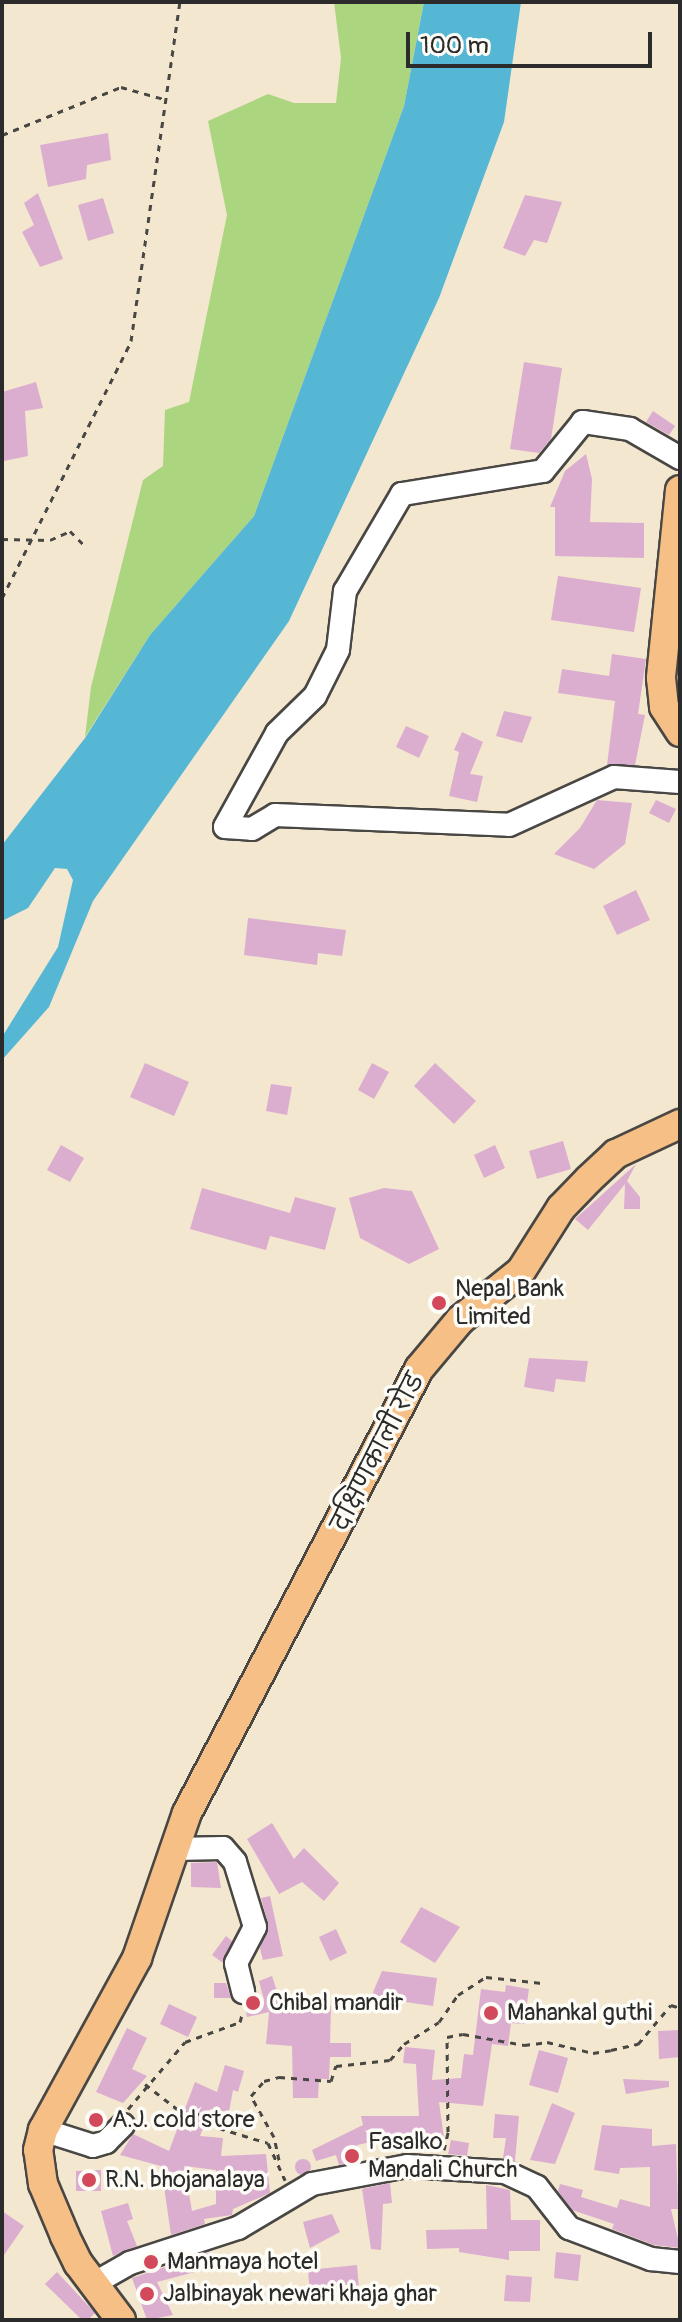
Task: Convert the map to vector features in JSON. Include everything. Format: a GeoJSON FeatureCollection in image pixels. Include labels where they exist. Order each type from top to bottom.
{"type":"FeatureCollection","features":[{"type":"Feature","properties":{"kind":"main road"},"geometry":{"type":"LineString","coordinates":[[680,490],[661,678],[664,707],[680,732]]}},
{"type":"Feature","properties":{"kind":"main road","name":"दक्षिणकाली रोड"},"geometry":{"type":"LineString","coordinates":[[43,2130],[137,1958],[187,1813],[419,1369],[460,1320],[521,1271],[561,1208],[589,1179],[616,1154],[680,1124]]}},
{"type":"Feature","properties":{"kind":"main road"},"geometry":{"type":"LineString","coordinates":[[43,2130],[38,2150],[43,2184],[78,2263],[121,2320]]}},
{"type":"Feature","properties":{"kind":"street"},"geometry":{"type":"LineString","coordinates":[[680,458],[630,429],[583,422],[543,471],[402,494],[345,591],[338,650],[315,696],[277,733],[225,827],[252,829],[275,815],[509,825],[614,777],[680,782]]}},
{"type":"Feature","properties":{"kind":"street"},"geometry":{"type":"LineString","coordinates":[[175,1849],[223,1848],[239,1871],[255,1927],[236,1963],[243,1992]]}},
{"type":"Feature","properties":{"kind":"street"},"geometry":{"type":"LineString","coordinates":[[43,2130],[93,2146],[106,2142],[123,2125]]}},
{"type":"Feature","properties":{"kind":"street"},"geometry":{"type":"LineString","coordinates":[[93,2284],[130,2263],[238,2228],[292,2194],[357,2171],[407,2166],[438,2171],[505,2172],[537,2187],[569,2228],[651,2259],[680,2262]]}},
{"type":"Feature","properties":{"kind":"path"},"geometry":{"type":"LineString","coordinates":[[2,598],[131,341],[180,2]]}},
{"type":"Feature","properties":{"kind":"path"},"geometry":{"type":"LineString","coordinates":[[2,135],[121,87],[164,99]]}},
{"type":"Feature","properties":{"kind":"path"},"geometry":{"type":"LineString","coordinates":[[2,539],[50,540],[70,531],[83,544]]}},
{"type":"Feature","properties":{"kind":"path"},"geometry":{"type":"LineString","coordinates":[[292,2194],[274,2137],[251,2096],[264,2081],[279,2077],[331,2081],[336,2066],[390,2060],[404,2044],[439,2022],[458,1995],[486,1977],[542,1983]]}},
{"type":"Feature","properties":{"kind":"path"},"geometry":{"type":"LineString","coordinates":[[123,2125],[145,2084],[185,2042],[240,2022],[243,1992]]}},
{"type":"Feature","properties":{"kind":"path"},"geometry":{"type":"LineString","coordinates":[[438,2171],[448,2132],[447,2037],[463,2034],[602,2052],[638,2044],[671,2005],[680,2008]]}},
{"type":"Feature","properties":{"kind":"path"},"geometry":{"type":"LineString","coordinates":[[145,2084],[181,2112],[201,2114],[219,2128],[247,2132],[268,2143],[279,2160]]}},
{"type":"Feature","properties":{"kind":"green space"},"geometry":{"type":"Polygon","coordinates":[[[334,2],[424,2],[404,106],[254,516],[150,635],[85,737],[91,687],[143,480],[163,466],[165,410],[189,402],[227,215],[208,121],[268,94],[294,103],[336,103],[341,58],[334,2]]]}},
{"type":"Feature","properties":{"kind":"water"},"geometry":{"type":"Polygon","coordinates":[[[424,2],[521,2],[504,122],[439,298],[289,621],[93,901],[49,1007],[2,1060],[2,1037],[58,947],[73,880],[67,869],[55,868],[28,908],[2,921],[2,845],[85,738],[150,635],[254,516],[404,106],[424,2]]]}},
{"type":"Feature","properties":{"kind":"building"},"geometry":{"type":"Polygon","coordinates":[[[108,133],[111,160],[87,165],[86,179],[48,187],[40,145],[108,133]]]}},
{"type":"Feature","properties":{"kind":"building"},"geometry":{"type":"Polygon","coordinates":[[[38,193],[63,259],[40,267],[22,232],[34,225],[24,203],[38,193]]]}},
{"type":"Feature","properties":{"kind":"building"},"geometry":{"type":"Polygon","coordinates":[[[525,195],[562,202],[547,243],[534,240],[525,256],[503,248],[525,195]]]}},
{"type":"Feature","properties":{"kind":"building"},"geometry":{"type":"Polygon","coordinates":[[[103,198],[114,233],[88,241],[78,205],[103,198]]]}},
{"type":"Feature","properties":{"kind":"building"},"geometry":{"type":"Polygon","coordinates":[[[524,362],[562,368],[551,439],[539,453],[510,449],[524,362]]]}},
{"type":"Feature","properties":{"kind":"building"},"geometry":{"type":"Polygon","coordinates":[[[36,382],[43,408],[25,411],[28,456],[4,461],[2,392],[36,382]]]}},
{"type":"Feature","properties":{"kind":"building"},"geometry":{"type":"Polygon","coordinates":[[[653,411],[675,426],[669,435],[646,422],[653,411]]]}},
{"type":"Feature","properties":{"kind":"building"},"geometry":{"type":"Polygon","coordinates":[[[586,454],[592,479],[590,522],[644,523],[644,558],[555,556],[555,507],[550,507],[565,471],[586,454]]]}},
{"type":"Feature","properties":{"kind":"building"},"geometry":{"type":"Polygon","coordinates":[[[558,576],[641,588],[634,632],[551,620],[558,576]]]}},
{"type":"Feature","properties":{"kind":"building"},"geometry":{"type":"Polygon","coordinates":[[[612,654],[646,659],[638,714],[645,715],[635,765],[607,765],[615,701],[558,693],[562,669],[609,676],[612,654]]]}},
{"type":"Feature","properties":{"kind":"building"},"geometry":{"type":"Polygon","coordinates":[[[504,711],[532,717],[522,743],[496,736],[504,711]]]}},
{"type":"Feature","properties":{"kind":"building"},"geometry":{"type":"Polygon","coordinates":[[[406,726],[429,736],[419,758],[396,747],[406,726]]]}},
{"type":"Feature","properties":{"kind":"building"},"geometry":{"type":"Polygon","coordinates":[[[462,732],[483,742],[470,774],[483,776],[477,802],[449,796],[459,752],[454,750],[462,732]]]}},
{"type":"Feature","properties":{"kind":"building"},"geometry":{"type":"Polygon","coordinates":[[[597,800],[632,803],[625,844],[594,869],[554,854],[580,828],[597,800]]]}},
{"type":"Feature","properties":{"kind":"building"},"geometry":{"type":"Polygon","coordinates":[[[656,800],[676,809],[669,823],[649,813],[656,800]]]}},
{"type":"Feature","properties":{"kind":"building"},"geometry":{"type":"Polygon","coordinates":[[[636,890],[650,920],[617,935],[603,906],[636,890]]]}},
{"type":"Feature","properties":{"kind":"building"},"geometry":{"type":"Polygon","coordinates":[[[248,918],[346,930],[342,956],[318,953],[317,965],[244,955],[248,918]]]}},
{"type":"Feature","properties":{"kind":"building"},"geometry":{"type":"Polygon","coordinates":[[[145,1063],[189,1082],[174,1116],[130,1097],[145,1063]]]}},
{"type":"Feature","properties":{"kind":"building"},"geometry":{"type":"Polygon","coordinates":[[[372,1063],[389,1072],[374,1099],[358,1090],[372,1063]]]}},
{"type":"Feature","properties":{"kind":"building"},"geometry":{"type":"Polygon","coordinates":[[[435,1063],[476,1101],[454,1124],[414,1086],[435,1063]]]}},
{"type":"Feature","properties":{"kind":"building"},"geometry":{"type":"Polygon","coordinates":[[[271,1084],[292,1087],[287,1115],[266,1111],[271,1084]]]}},
{"type":"Feature","properties":{"kind":"building"},"geometry":{"type":"Polygon","coordinates":[[[563,1141],[571,1169],[537,1179],[529,1151],[563,1141]]]}},
{"type":"Feature","properties":{"kind":"building"},"geometry":{"type":"Polygon","coordinates":[[[61,1145],[84,1158],[70,1182],[47,1170],[61,1145]]]}},
{"type":"Feature","properties":{"kind":"building"},"geometry":{"type":"Polygon","coordinates":[[[495,1145],[505,1168],[484,1178],[474,1155],[495,1145]]]}},
{"type":"Feature","properties":{"kind":"building"},"geometry":{"type":"Polygon","coordinates":[[[636,1164],[627,1181],[640,1197],[640,1209],[624,1209],[625,1184],[588,1230],[575,1219],[636,1164]]]}},
{"type":"Feature","properties":{"kind":"building"},"geometry":{"type":"Polygon","coordinates":[[[202,1188],[290,1213],[295,1197],[336,1208],[325,1250],[270,1236],[266,1250],[190,1229],[202,1188]]]}},
{"type":"Feature","properties":{"kind":"building"},"geometry":{"type":"Polygon","coordinates":[[[384,1188],[412,1191],[439,1249],[409,1264],[360,1238],[349,1198],[384,1188]]]}},
{"type":"Feature","properties":{"kind":"building"},"geometry":{"type":"Polygon","coordinates":[[[529,1358],[588,1361],[585,1382],[556,1379],[554,1392],[524,1387],[529,1358]]]}},
{"type":"Feature","properties":{"kind":"building"},"geometry":{"type":"Polygon","coordinates":[[[272,1823],[294,1859],[304,1848],[339,1883],[324,1901],[302,1882],[279,1894],[247,1839],[272,1823]]]}},
{"type":"Feature","properties":{"kind":"building"},"geometry":{"type":"Polygon","coordinates":[[[217,1862],[221,1888],[191,1887],[191,1863],[217,1862]]]}},
{"type":"Feature","properties":{"kind":"building"},"geometry":{"type":"Polygon","coordinates":[[[270,1896],[283,1956],[263,1960],[260,1948],[268,1924],[261,1898],[270,1896]]]}},
{"type":"Feature","properties":{"kind":"building"},"geometry":{"type":"Polygon","coordinates":[[[421,1907],[460,1927],[435,1963],[400,1942],[421,1907]]]}},
{"type":"Feature","properties":{"kind":"building"},"geometry":{"type":"Polygon","coordinates":[[[336,1929],[347,1953],[330,1961],[319,1937],[336,1929]]]}},
{"type":"Feature","properties":{"kind":"building"},"geometry":{"type":"Polygon","coordinates":[[[226,1936],[232,1941],[223,1963],[212,1955],[226,1936]]]}},
{"type":"Feature","properties":{"kind":"building"},"geometry":{"type":"Polygon","coordinates":[[[382,1971],[437,1978],[433,2006],[371,1997],[382,1971]]]}},
{"type":"Feature","properties":{"kind":"building"},"geometry":{"type":"Polygon","coordinates":[[[272,1976],[282,2006],[331,2006],[330,2043],[351,2043],[351,2057],[330,2057],[329,2079],[319,2079],[318,2098],[293,2098],[292,2046],[266,2044],[269,2012],[247,2017],[245,2006],[264,2000],[259,1981],[272,1976]]]}},
{"type":"Feature","properties":{"kind":"building"},"geometry":{"type":"Polygon","coordinates":[[[214,1983],[226,1983],[231,1998],[214,1998],[214,1983]]]}},
{"type":"Feature","properties":{"kind":"building"},"geometry":{"type":"Polygon","coordinates":[[[506,1985],[529,1989],[524,2024],[511,2023],[508,2046],[492,2044],[483,2106],[439,2102],[444,2138],[395,2142],[395,2137],[357,2145],[361,2158],[349,2163],[339,2165],[336,2155],[316,2161],[312,2150],[363,2125],[361,2116],[419,2116],[416,2064],[403,2063],[405,2047],[435,2050],[432,2080],[461,2078],[464,2054],[473,2055],[481,1989],[505,1992],[506,1985]]]}},
{"type":"Feature","properties":{"kind":"building"},"geometry":{"type":"Polygon","coordinates":[[[169,2004],[197,2017],[188,2037],[160,2024],[169,2004]]]}},
{"type":"Feature","properties":{"kind":"building"},"geometry":{"type":"Polygon","coordinates":[[[127,2028],[147,2038],[132,2069],[147,2076],[123,2103],[96,2092],[127,2028]]]}},
{"type":"Feature","properties":{"kind":"building"},"geometry":{"type":"Polygon","coordinates":[[[680,2030],[680,2057],[659,2059],[658,2031],[680,2030]]]}},
{"type":"Feature","properties":{"kind":"building"},"geometry":{"type":"Polygon","coordinates":[[[539,2050],[568,2058],[558,2093],[529,2085],[539,2050]]]}},
{"type":"Feature","properties":{"kind":"building"},"geometry":{"type":"Polygon","coordinates":[[[225,2065],[244,2071],[238,2092],[233,2090],[229,2112],[210,2109],[200,2136],[223,2138],[221,2156],[266,2154],[270,2193],[233,2209],[232,2215],[204,2219],[205,2224],[171,2235],[161,2166],[120,2155],[133,2134],[169,2151],[195,2082],[217,2092],[225,2065]],[[184,2166],[192,2211],[216,2204],[216,2170],[184,2166]]]}},
{"type":"Feature","properties":{"kind":"building"},"geometry":{"type":"Polygon","coordinates":[[[623,2079],[669,2081],[669,2087],[626,2094],[623,2079]]]}},
{"type":"Feature","properties":{"kind":"building"},"geometry":{"type":"Polygon","coordinates":[[[552,2103],[575,2113],[555,2164],[530,2160],[552,2103]]]}},
{"type":"Feature","properties":{"kind":"building"},"geometry":{"type":"Polygon","coordinates":[[[495,2114],[519,2116],[515,2161],[503,2158],[506,2138],[493,2138],[495,2114]]]}},
{"type":"Feature","properties":{"kind":"building"},"geometry":{"type":"Polygon","coordinates":[[[602,2125],[652,2129],[652,2146],[676,2144],[678,2209],[671,2209],[680,2248],[654,2245],[612,2229],[614,2224],[572,2210],[558,2191],[560,2184],[583,2190],[581,2197],[617,2208],[620,2199],[650,2207],[650,2167],[620,2168],[619,2174],[594,2170],[602,2125]]]}},
{"type":"Feature","properties":{"kind":"building"},"geometry":{"type":"Polygon","coordinates":[[[451,2140],[469,2143],[467,2156],[448,2154],[451,2140]]]}},
{"type":"Feature","properties":{"kind":"building"},"geometry":{"type":"Polygon","coordinates":[[[300,2159],[306,2159],[311,2167],[309,2173],[300,2175],[295,2170],[295,2164],[300,2159]]]}},
{"type":"Feature","properties":{"kind":"building"},"geometry":{"type":"Polygon","coordinates":[[[101,2170],[101,2191],[76,2191],[76,2171],[101,2170]]]}},
{"type":"Feature","properties":{"kind":"building"},"geometry":{"type":"Polygon","coordinates":[[[390,2183],[392,2203],[383,2204],[381,2250],[371,2249],[362,2189],[390,2183]]]}},
{"type":"Feature","properties":{"kind":"building"},"geometry":{"type":"Polygon","coordinates":[[[486,2185],[510,2190],[511,2220],[540,2220],[540,2251],[509,2251],[509,2260],[459,2252],[459,2248],[427,2249],[426,2230],[487,2229],[486,2185]]]}},
{"type":"Feature","properties":{"kind":"building"},"geometry":{"type":"Polygon","coordinates":[[[128,2203],[133,2219],[127,2221],[137,2246],[113,2256],[101,2211],[128,2203]]]}},
{"type":"Feature","properties":{"kind":"building"},"geometry":{"type":"Polygon","coordinates":[[[2,2211],[24,2226],[2,2258],[2,2211]]]}},
{"type":"Feature","properties":{"kind":"building"},"geometry":{"type":"Polygon","coordinates":[[[332,2214],[340,2232],[310,2248],[303,2222],[332,2214]]]}},
{"type":"Feature","properties":{"kind":"building"},"geometry":{"type":"Polygon","coordinates":[[[210,2252],[214,2267],[157,2282],[173,2315],[147,2320],[132,2278],[210,2252]]]}},
{"type":"Feature","properties":{"kind":"building"},"geometry":{"type":"Polygon","coordinates":[[[556,2252],[581,2255],[578,2281],[554,2278],[556,2252]]]}},
{"type":"Feature","properties":{"kind":"building"},"geometry":{"type":"Polygon","coordinates":[[[357,2265],[359,2290],[310,2294],[308,2270],[357,2265]]]}},
{"type":"Feature","properties":{"kind":"building"},"geometry":{"type":"Polygon","coordinates":[[[57,2272],[95,2313],[88,2320],[82,2320],[45,2284],[57,2272]]]}},
{"type":"Feature","properties":{"kind":"building"},"geometry":{"type":"Polygon","coordinates":[[[506,2275],[532,2277],[530,2302],[504,2301],[506,2275]]]}},
{"type":"Feature","properties":{"kind":"place","name":"Nepal Bank Limited"},"geometry":{"type":"Point","coordinates":[439,1303]}},
{"type":"Feature","properties":{"kind":"place","name":"Chibal mandir"},"geometry":{"type":"Point","coordinates":[253,2003]}},
{"type":"Feature","properties":{"kind":"place","name":"Mahankal guthi"},"geometry":{"type":"Point","coordinates":[491,2013]}},
{"type":"Feature","properties":{"kind":"place","name":"A.J. cold store"},"geometry":{"type":"Point","coordinates":[96,2120]}},
{"type":"Feature","properties":{"kind":"place","name":"Fasalko Mandali Church"},"geometry":{"type":"Point","coordinates":[352,2156]}},
{"type":"Feature","properties":{"kind":"place","name":"R.N. bhojanalaya"},"geometry":{"type":"Point","coordinates":[89,2180]}},
{"type":"Feature","properties":{"kind":"place","name":"Manmaya hotel"},"geometry":{"type":"Point","coordinates":[151,2262]}},
{"type":"Feature","properties":{"kind":"place","name":"Jalbinayak newari khaja ghar"},"geometry":{"type":"Point","coordinates":[147,2294]}}]}
